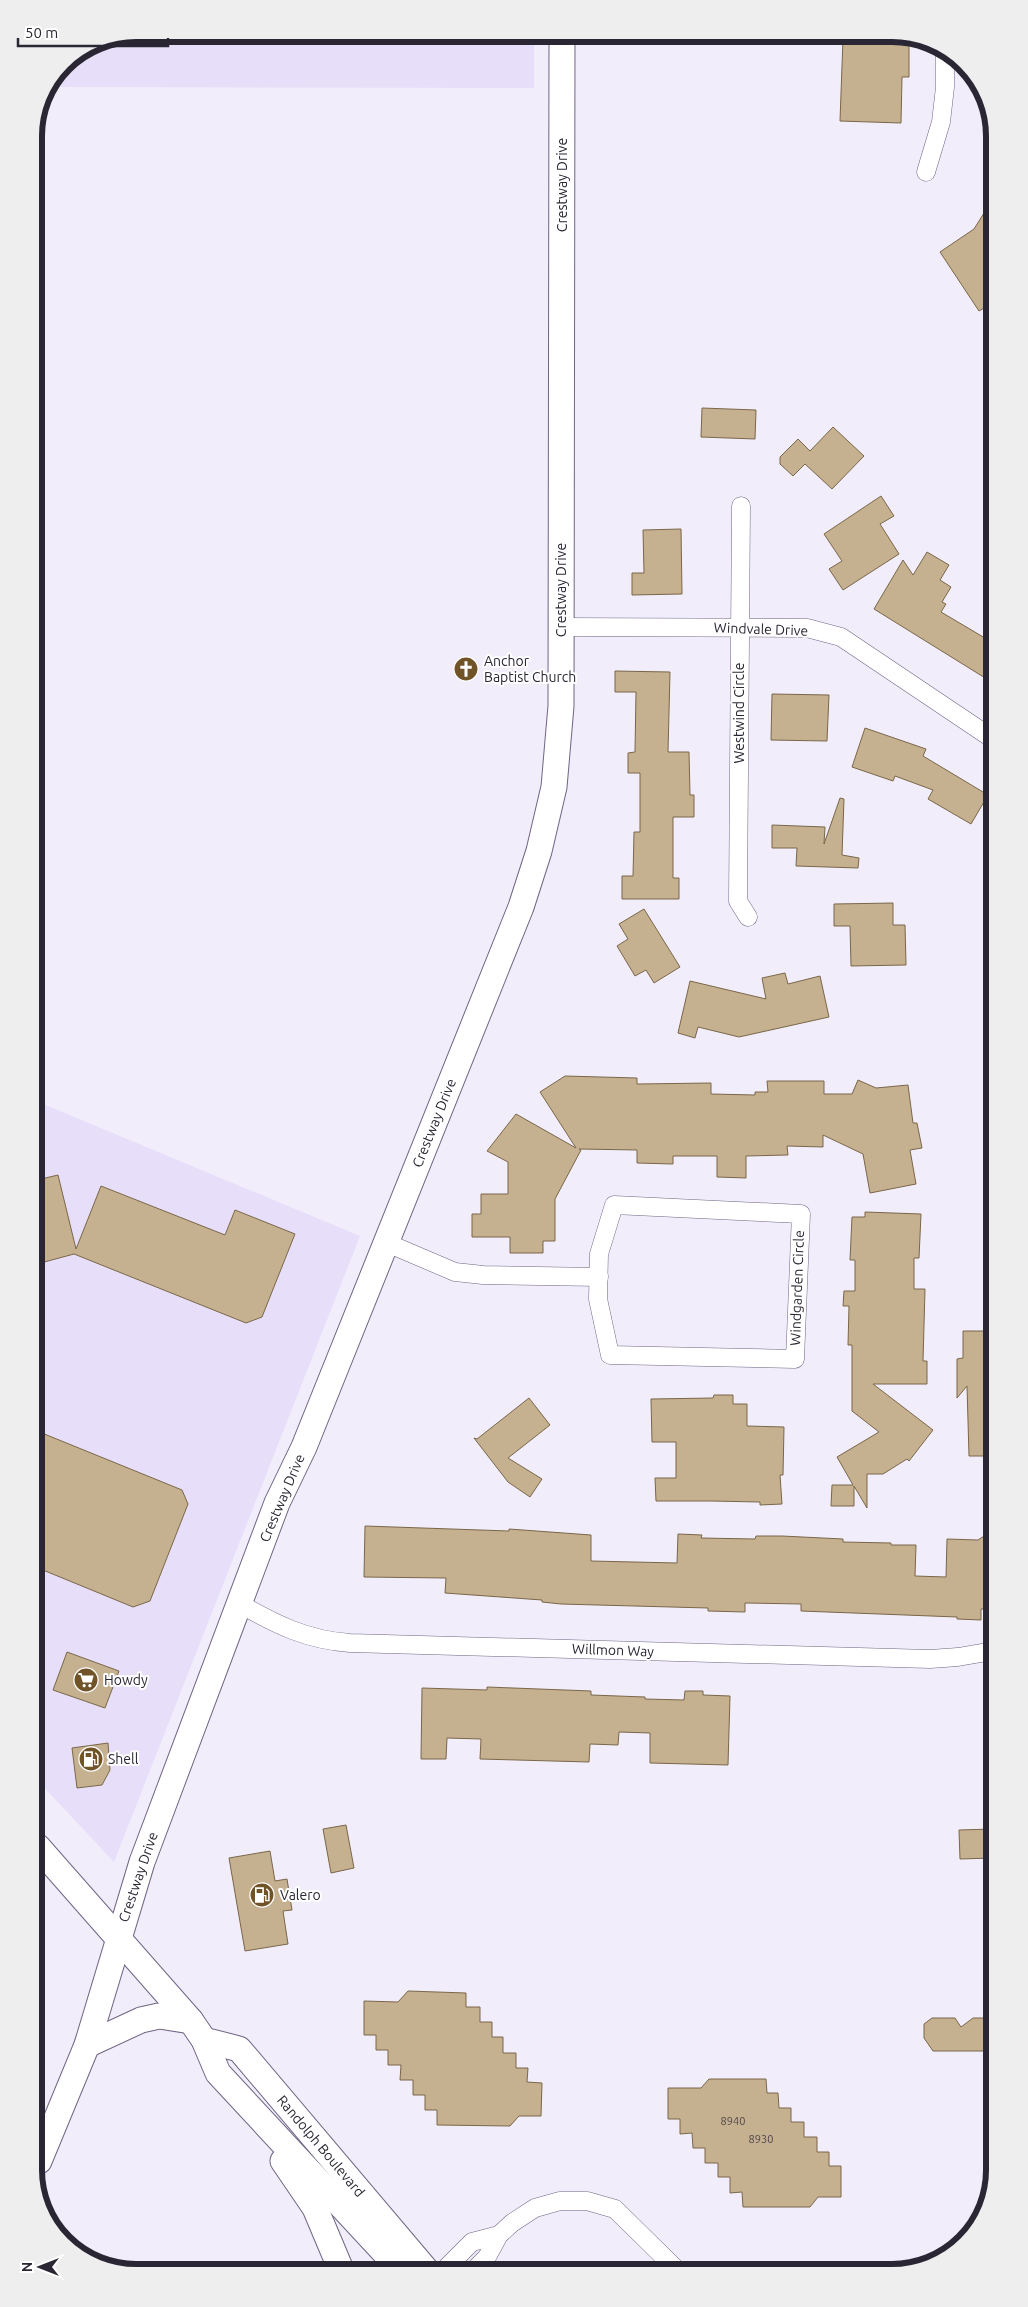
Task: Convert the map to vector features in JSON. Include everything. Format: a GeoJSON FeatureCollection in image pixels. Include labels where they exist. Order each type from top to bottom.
{"type":"FeatureCollection","features":[{"type":"Feature","properties":{"kind":"main road","name":"Crestway Drive"},"geometry":{"type":"LineString","coordinates":[[42,2153],[87,2045],[142,1862],[277,1504],[304,1447],[387,1243],[522,907],[540,850],[554,787],[562,706],[562,43]]}},
{"type":"Feature","properties":{"kind":"main road","name":"Randolph Boulevard"},"geometry":{"type":"LineString","coordinates":[[42,1852],[117,1940],[198,2030],[218,2073],[395,2264]]}},
{"type":"Feature","properties":{"kind":"main road"},"geometry":{"type":"LineString","coordinates":[[87,2045],[141,2020],[159,2016],[198,2030]]}},
{"type":"Feature","properties":{"kind":"main road","name":"Randolph Boulevard"},"geometry":{"type":"LineString","coordinates":[[198,2030],[239,2049],[421,2264]]}},
{"type":"Feature","properties":{"kind":"main road"},"geometry":{"type":"LineString","coordinates":[[243,2100],[315,2208],[339,2264]]}},
{"type":"Feature","properties":{"kind":"street"},"geometry":{"type":"LineString","coordinates":[[926,172],[941,122],[945,87],[945,59]]}},
{"type":"Feature","properties":{"kind":"street","name":"Westwind Circle"},"geometry":{"type":"LineString","coordinates":[[741,506],[738,901],[748,917]]}},
{"type":"Feature","properties":{"kind":"street","name":"Windvale Drive"},"geometry":{"type":"LineString","coordinates":[[561,627],[806,628],[841,637],[986,734]]}},
{"type":"Feature","properties":{"kind":"street","name":"Windgarden Circle"},"geometry":{"type":"LineString","coordinates":[[614,1205],[800,1214],[794,1358],[610,1355],[598,1299],[599,1277],[599,1254],[614,1205]]}},
{"type":"Feature","properties":{"kind":"street"},"geometry":{"type":"LineString","coordinates":[[387,1243],[455,1272],[484,1275],[599,1277]]}},
{"type":"Feature","properties":{"kind":"street","name":"Willmon Way"},"geometry":{"type":"LineString","coordinates":[[240,1604],[295,1632],[324,1641],[341,1643],[930,1659],[958,1657],[986,1651]]}},
{"type":"Feature","properties":{"kind":"street"},"geometry":{"type":"LineString","coordinates":[[485,2264],[499,2236],[512,2224],[535,2208],[560,2201],[588,2201],[616,2209],[671,2264]]}},
{"type":"Feature","properties":{"kind":"street"},"geometry":{"type":"LineString","coordinates":[[450,2264],[472,2242],[499,2236]]}},
{"type":"Feature","properties":{"kind":"shaded area"},"geometry":{"type":"Polygon","coordinates":[[[534,43],[534,88],[56,87],[70,70],[84,58],[118,44],[534,43]]]}},
{"type":"Feature","properties":{"kind":"shaded area"},"geometry":{"type":"Polygon","coordinates":[[[43,1104],[360,1236],[114,1862],[42,1785],[43,1104]]]}},
{"type":"Feature","properties":{"kind":"building"},"geometry":{"type":"Polygon","coordinates":[[[843,43],[909,44],[909,77],[902,77],[901,123],[840,121],[843,43]]]}},
{"type":"Feature","properties":{"kind":"building"},"geometry":{"type":"Polygon","coordinates":[[[986,210],[986,307],[979,311],[940,252],[974,229],[986,210]]]}},
{"type":"Feature","properties":{"kind":"building"},"geometry":{"type":"Polygon","coordinates":[[[702,408],[756,410],[755,439],[701,437],[702,408]]]}},
{"type":"Feature","properties":{"kind":"building"},"geometry":{"type":"Polygon","coordinates":[[[833,427],[864,456],[832,489],[805,464],[793,476],[780,464],[780,457],[798,439],[810,451],[833,427]]]}},
{"type":"Feature","properties":{"kind":"building"},"geometry":{"type":"Polygon","coordinates":[[[881,496],[894,516],[880,524],[899,554],[843,590],[829,569],[842,561],[824,534],[881,496]]]}},
{"type":"Feature","properties":{"kind":"building"},"geometry":{"type":"Polygon","coordinates":[[[681,529],[682,594],[632,595],[632,573],[644,573],[643,530],[681,529]]]}},
{"type":"Feature","properties":{"kind":"building"},"geometry":{"type":"Polygon","coordinates":[[[927,552],[949,565],[940,580],[951,587],[942,602],[946,604],[941,612],[986,639],[986,679],[874,609],[903,560],[913,575],[927,552]]]}},
{"type":"Feature","properties":{"kind":"building"},"geometry":{"type":"Polygon","coordinates":[[[615,671],[670,672],[668,752],[689,752],[690,795],[694,795],[694,817],[673,817],[673,878],[679,878],[679,899],[622,899],[622,876],[633,876],[634,832],[640,832],[640,773],[628,773],[628,753],[635,752],[636,692],[615,692],[615,671]]]}},
{"type":"Feature","properties":{"kind":"building"},"geometry":{"type":"Polygon","coordinates":[[[772,694],[829,695],[827,741],[771,740],[772,694]]]}},
{"type":"Feature","properties":{"kind":"building"},"geometry":{"type":"Polygon","coordinates":[[[865,728],[926,749],[923,756],[986,794],[986,798],[971,824],[928,799],[933,790],[895,776],[893,781],[852,767],[865,728]]]}},
{"type":"Feature","properties":{"kind":"building"},"geometry":{"type":"Polygon","coordinates":[[[840,798],[844,799],[842,855],[859,858],[858,868],[796,866],[797,848],[772,848],[772,825],[825,827],[824,844],[840,798]]]}},
{"type":"Feature","properties":{"kind":"building"},"geometry":{"type":"Polygon","coordinates":[[[893,903],[893,925],[905,925],[906,965],[851,966],[850,926],[834,926],[834,904],[893,903]]]}},
{"type":"Feature","properties":{"kind":"building"},"geometry":{"type":"Polygon","coordinates":[[[644,909],[680,967],[654,983],[646,970],[635,976],[617,946],[628,939],[619,924],[644,909]]]}},
{"type":"Feature","properties":{"kind":"building"},"geometry":{"type":"Polygon","coordinates":[[[785,973],[788,984],[820,976],[829,1017],[739,1037],[698,1027],[695,1038],[678,1033],[690,981],[766,999],[762,978],[785,973]]]}},
{"type":"Feature","properties":{"kind":"building"},"geometry":{"type":"Polygon","coordinates":[[[565,1076],[637,1078],[637,1084],[711,1083],[711,1094],[755,1095],[755,1092],[768,1092],[767,1081],[824,1081],[824,1094],[852,1094],[858,1080],[876,1088],[908,1085],[913,1123],[917,1123],[922,1148],[910,1150],[916,1184],[870,1193],[863,1154],[823,1135],[823,1147],[787,1146],[788,1155],[746,1156],[746,1178],[717,1177],[717,1156],[673,1156],[673,1164],[637,1163],[637,1150],[579,1149],[581,1150],[555,1199],[555,1241],[543,1241],[543,1253],[510,1253],[510,1237],[472,1237],[472,1214],[481,1214],[481,1194],[508,1194],[508,1162],[487,1151],[516,1114],[576,1148],[540,1092],[565,1076]]]}},
{"type":"Feature","properties":{"kind":"building"},"geometry":{"type":"Polygon","coordinates":[[[58,1175],[76,1249],[101,1186],[225,1235],[235,1210],[295,1234],[262,1317],[246,1323],[74,1254],[42,1263],[42,1179],[58,1175]]]}},
{"type":"Feature","properties":{"kind":"building"},"geometry":{"type":"Polygon","coordinates":[[[865,1212],[921,1214],[919,1258],[914,1258],[914,1289],[925,1289],[923,1361],[927,1361],[927,1384],[873,1384],[933,1430],[909,1461],[907,1459],[883,1474],[867,1474],[867,1508],[854,1486],[854,1506],[831,1506],[832,1485],[853,1485],[837,1457],[879,1432],[852,1411],[852,1345],[848,1345],[849,1306],[843,1306],[844,1291],[855,1291],[855,1260],[850,1260],[852,1217],[865,1217],[865,1212]]]}},
{"type":"Feature","properties":{"kind":"building"},"geometry":{"type":"Polygon","coordinates":[[[963,1331],[986,1331],[986,1456],[969,1456],[967,1386],[957,1398],[957,1359],[963,1358],[963,1331]]]}},
{"type":"Feature","properties":{"kind":"building"},"geometry":{"type":"Polygon","coordinates":[[[714,1395],[733,1395],[733,1404],[747,1404],[747,1426],[784,1427],[783,1475],[780,1475],[782,1504],[760,1505],[760,1502],[656,1501],[655,1478],[676,1478],[676,1442],[652,1442],[651,1399],[713,1398],[714,1395]]]}},
{"type":"Feature","properties":{"kind":"building"},"geometry":{"type":"Polygon","coordinates":[[[529,1398],[550,1425],[508,1458],[542,1479],[530,1497],[508,1482],[474,1438],[477,1439],[529,1398]]]}},
{"type":"Feature","properties":{"kind":"building"},"geometry":{"type":"Polygon","coordinates":[[[42,1433],[182,1490],[188,1504],[150,1601],[133,1607],[42,1570],[42,1433]]]}},
{"type":"Feature","properties":{"kind":"building"},"geometry":{"type":"Polygon","coordinates":[[[365,1526],[509,1531],[509,1529],[591,1535],[591,1561],[677,1563],[678,1534],[702,1535],[701,1538],[755,1539],[756,1536],[782,1536],[843,1539],[843,1542],[916,1545],[915,1576],[946,1577],[947,1539],[978,1540],[986,1535],[986,1609],[981,1609],[981,1620],[957,1619],[957,1617],[801,1611],[801,1604],[745,1603],[745,1612],[708,1611],[708,1608],[561,1604],[542,1602],[542,1600],[445,1593],[446,1578],[364,1577],[365,1526]]]}},
{"type":"Feature","properties":{"kind":"building","name":"Howdy"},"geometry":{"type":"Polygon","coordinates":[[[67,1652],[119,1671],[105,1708],[53,1690],[67,1652]]]}},
{"type":"Feature","properties":{"kind":"building"},"geometry":{"type":"Polygon","coordinates":[[[487,1687],[591,1691],[591,1695],[645,1697],[645,1699],[684,1700],[685,1691],[703,1691],[703,1695],[730,1696],[728,1765],[650,1763],[650,1733],[619,1732],[618,1745],[590,1744],[589,1762],[480,1759],[481,1739],[447,1738],[446,1759],[421,1759],[422,1688],[487,1690],[487,1687]]]}},
{"type":"Feature","properties":{"kind":"building","name":"Shell"},"geometry":{"type":"Polygon","coordinates":[[[108,1743],[110,1770],[102,1785],[77,1788],[72,1748],[108,1743]]]}},
{"type":"Feature","properties":{"kind":"building"},"geometry":{"type":"Polygon","coordinates":[[[346,1825],[354,1868],[331,1873],[323,1829],[346,1825]]]}},
{"type":"Feature","properties":{"kind":"building"},"geometry":{"type":"Polygon","coordinates":[[[986,1829],[986,1858],[960,1859],[959,1830],[986,1829]]]}},
{"type":"Feature","properties":{"kind":"building","name":"Valero"},"geometry":{"type":"Polygon","coordinates":[[[270,1851],[275,1881],[287,1879],[292,1910],[283,1911],[288,1944],[245,1951],[229,1858],[270,1851]]]}},
{"type":"Feature","properties":{"kind":"building"},"geometry":{"type":"Polygon","coordinates":[[[408,1991],[466,1993],[466,2007],[480,2007],[480,2022],[492,2022],[492,2037],[503,2037],[503,2053],[516,2053],[516,2068],[528,2068],[527,2082],[542,2083],[541,2116],[519,2116],[510,2126],[437,2125],[437,2110],[425,2110],[425,2095],[413,2095],[413,2080],[400,2080],[401,2065],[388,2065],[388,2050],[376,2050],[376,2035],[364,2035],[364,2001],[398,2002],[408,1991]]]}},
{"type":"Feature","properties":{"kind":"building"},"geometry":{"type":"Polygon","coordinates":[[[932,2018],[955,2018],[961,2027],[973,2018],[986,2018],[986,2051],[933,2051],[924,2038],[924,2024],[932,2018]]]}},
{"type":"Feature","properties":{"kind":"building"},"geometry":{"type":"Polygon","coordinates":[[[709,2079],[766,2079],[767,2093],[778,2093],[779,2108],[791,2108],[791,2122],[804,2122],[804,2137],[817,2137],[817,2152],[829,2152],[829,2166],[841,2166],[841,2197],[818,2197],[810,2207],[743,2207],[742,2192],[730,2193],[730,2177],[718,2177],[718,2163],[705,2163],[705,2148],[693,2148],[692,2133],[680,2134],[680,2119],[668,2119],[668,2088],[701,2088],[709,2079]]]}},
{"type":"Feature","properties":{"kind":"place","name":"Anchor Baptist Church"},"geometry":{"type":"Point","coordinates":[466,669]}},
{"type":"Feature","properties":{"kind":"place","name":"Howdy"},"geometry":{"type":"Point","coordinates":[86,1680]}},
{"type":"Feature","properties":{"kind":"place","name":"Shell"},"geometry":{"type":"Point","coordinates":[91,1759]}},
{"type":"Feature","properties":{"kind":"place","name":"Valero"},"geometry":{"type":"Point","coordinates":[262,1895]}}]}
